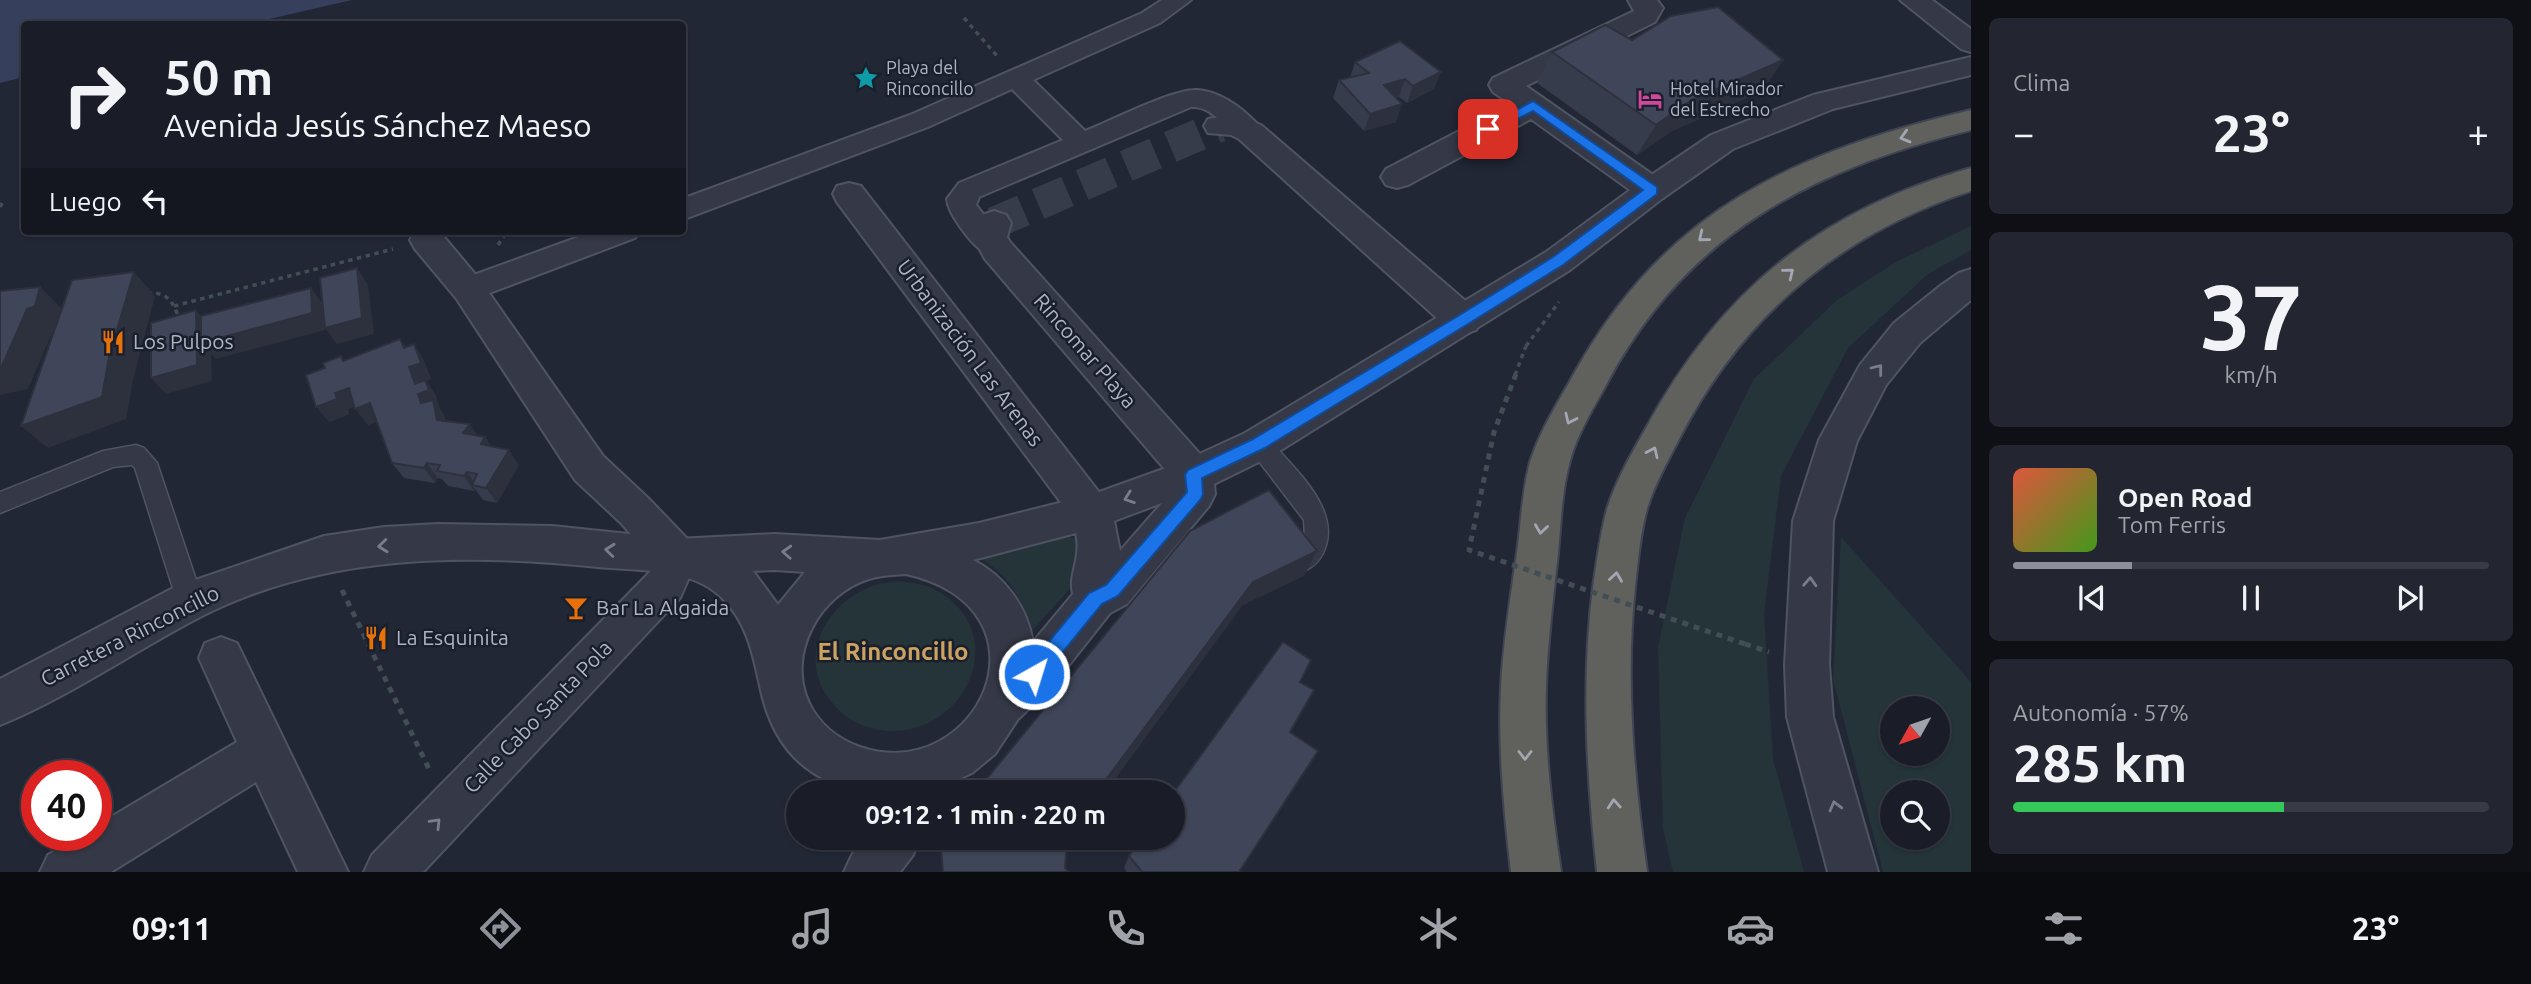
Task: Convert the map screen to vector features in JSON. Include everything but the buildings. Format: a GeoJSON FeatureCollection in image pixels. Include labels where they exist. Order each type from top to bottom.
{"type":"FeatureCollection","features":[{"type":"Feature","properties":{"kind":"highway"},"geometry":{"type":"LineString","coordinates":[[1536,872],[1525,795],[1524,663],[1550,461],[1594,366],[1664,273],[1717,226],[1763,194],[1848,153],[1971,120]]}},
{"type":"Feature","properties":{"kind":"highway"},"geometry":{"type":"LineString","coordinates":[[1622,872],[1614,810],[1609,695],[1612,604],[1625,514],[1658,441],[1685,393],[1716,347],[1762,295],[1821,247],[1882,213],[1971,179]]}},
{"type":"Feature","properties":{"kind":"street"},"geometry":{"type":"LineString","coordinates":[[686,208],[919,121],[1151,18],[1180,0]]}},
{"type":"Feature","properties":{"kind":"street"},"geometry":{"type":"LineString","coordinates":[[1642,0],[1649,12],[1504,85],[1652,190]]}},
{"type":"Feature","properties":{"kind":"street"},"geometry":{"type":"LineString","coordinates":[[1914,0],[1971,43]]}},
{"type":"Feature","properties":{"kind":"street"},"geometry":{"type":"LineString","coordinates":[[880,558],[906,556],[932,560],[957,570],[977,584],[995,603],[1006,626],[1013,652],[1012,678],[1003,705],[989,729],[936,779],[915,773],[884,776],[855,771],[829,758],[807,741],[790,718],[781,694],[778,667],[782,641],[793,617],[809,595],[830,578],[854,565],[880,558],[979,541],[1091,512],[1194,475],[1259,444],[1558,261],[1652,190],[1723,142],[1812,107],[1971,66]]}},
{"type":"Feature","properties":{"kind":"street"},"geometry":{"type":"LineString","coordinates":[[1016,78],[1081,144]]}},
{"type":"Feature","properties":{"kind":"street"},"geometry":{"type":"LineString","coordinates":[[993,233],[962,208],[961,199],[964,194],[1194,97],[1216,102],[1235,129],[1463,320]]}},
{"type":"Feature","properties":{"kind":"street"},"geometry":{"type":"LineString","coordinates":[[1397,177],[1533,105]]}},
{"type":"Feature","properties":{"kind":"street","name":"Urbanización Las Arenas"},"geometry":{"type":"LineString","coordinates":[[849,194],[1091,512]]}},
{"type":"Feature","properties":{"kind":"street","name":"Rincomar Playa"},"geometry":{"type":"LineString","coordinates":[[993,233],[1194,475]]}},
{"type":"Feature","properties":{"kind":"street"},"geometry":{"type":"LineString","coordinates":[[468,289],[614,235]]}},
{"type":"Feature","properties":{"kind":"street"},"geometry":{"type":"LineString","coordinates":[[427,240],[468,289],[589,468],[635,510],[677,557]]}},
{"type":"Feature","properties":{"kind":"street"},"geometry":{"type":"LineString","coordinates":[[1853,872],[1810,717],[1807,665],[1813,521],[1838,440],[1873,374],[1907,333],[1971,282]]}},
{"type":"Feature","properties":{"kind":"street"},"geometry":{"type":"LineString","coordinates":[[1003,705],[1034,674],[1095,598],[1112,591],[1195,494],[1194,475]]}},
{"type":"Feature","properties":{"kind":"street"},"geometry":{"type":"LineString","coordinates":[[1091,512],[1100,547],[1100,566],[1091,582],[1095,598]]}},
{"type":"Feature","properties":{"kind":"street","name":"Carretera Rinconcillo"},"geometry":{"type":"LineString","coordinates":[[0,703],[190,601],[324,554],[384,545],[438,542],[552,544],[677,557],[775,552],[880,558]]}},
{"type":"Feature","properties":{"kind":"street","name":"Carretera Rinconcillo"},"geometry":{"type":"LineString","coordinates":[[677,557],[717,568],[738,585],[765,621],[778,667]]}},
{"type":"Feature","properties":{"kind":"street","name":"Calle Cabo Santa Pola"},"geometry":{"type":"LineString","coordinates":[[389,872],[665,585],[677,557]]}},
{"type":"Feature","properties":{"kind":"street"},"geometry":{"type":"LineString","coordinates":[[221,657],[323,872]]}},
{"type":"Feature","properties":{"kind":"street"},"geometry":{"type":"LineString","coordinates":[[65,872],[265,751]]}},
{"type":"Feature","properties":{"kind":"lane"},"geometry":{"type":"LineString","coordinates":[[1259,444],[1316,517],[1318,537],[1313,550],[1304,560]]}},
{"type":"Feature","properties":{"kind":"lane"},"geometry":{"type":"LineString","coordinates":[[0,503],[111,458],[136,455],[145,463],[190,601]]}},
{"type":"Feature","properties":{"kind":"path"},"geometry":{"type":"LineString","coordinates":[[964,18],[1016,78]]}},
{"type":"Feature","properties":{"kind":"path"},"geometry":{"type":"LineString","coordinates":[[0,207],[3,201]]}},
{"type":"Feature","properties":{"kind":"path"},"geometry":{"type":"LineString","coordinates":[[174,306],[427,240]]}},
{"type":"Feature","properties":{"kind":"path"},"geometry":{"type":"LineString","coordinates":[[147,293],[160,291],[172,300],[181,323]]}},
{"type":"Feature","properties":{"kind":"path"},"geometry":{"type":"LineString","coordinates":[[1526,346],[1494,432],[1469,550],[1745,644]]}},
{"type":"Feature","properties":{"kind":"path"},"geometry":{"type":"LineString","coordinates":[[324,554],[449,810]]}},
{"type":"Feature","properties":{"kind":"shaded area"},"geometry":{"type":"Polygon","coordinates":[[[1971,226],[1971,250],[1928,274],[1848,348],[1781,476],[1764,614],[1773,759],[1804,872],[1673,872],[1663,829],[1658,647],[1685,518],[1754,379],[1837,300],[1896,262],[1971,226]]]}},
{"type":"Feature","properties":{"kind":"shaded area"},"geometry":{"type":"Polygon","coordinates":[[[1066,535],[1080,541],[1074,584],[1033,630],[1024,608],[1007,581],[981,558],[1066,535]]]}},
{"type":"Feature","properties":{"kind":"shaded area"},"geometry":{"type":"Polygon","coordinates":[[[1841,537],[1971,682],[1971,872],[1883,872],[1833,679],[1841,537]]]}},
{"type":"Feature","properties":{"kind":"shaded area"},"geometry":{"type":"Polygon","coordinates":[[[901,581],[932,588],[958,607],[972,631],[975,656],[969,681],[954,704],[933,721],[906,730],[875,729],[840,711],[825,693],[818,677],[817,646],[831,617],[855,594],[870,587],[901,581]]]}},
{"type":"Feature","properties":{"kind":"water"},"geometry":{"type":"Polygon","coordinates":[[[0,0],[352,0],[261,21],[21,21],[21,78],[0,83],[0,0]]]}},
{"type":"Feature","properties":{"kind":"tunnel"},"geometry":{"type":"LineString","coordinates":[[994,223],[1219,126]]}},
{"type":"Feature","properties":{"kind":"place","name":"Playa del Rinconcillo"},"geometry":{"type":"Point","coordinates":[866,78]}},
{"type":"Feature","properties":{"kind":"place","name":"Hotel Mirador del Estrecho"},"geometry":{"type":"Point","coordinates":[1650,99]}},
{"type":"Feature","properties":{"kind":"place","name":"Los Pulpos"},"geometry":{"type":"Point","coordinates":[113,342]}},
{"type":"Feature","properties":{"kind":"place","name":"Bar La Algaida"},"geometry":{"type":"Point","coordinates":[576,608]}},
{"type":"Feature","properties":{"kind":"place","name":"La Esquinita"},"geometry":{"type":"Point","coordinates":[376,638]}},
{"type":"Feature","properties":{"kind":"district","name":"El Rinconcillo"},"geometry":{"type":"Point","coordinates":[893,652]}},
{"type":"Feature","properties":{"kind":"route"},"geometry":{"type":"LineString","coordinates":[[1034,674],[1095,598],[1112,591],[1195,494],[1194,475],[1259,444],[1558,261],[1652,190],[1533,105],[1488,129]]}}]}
